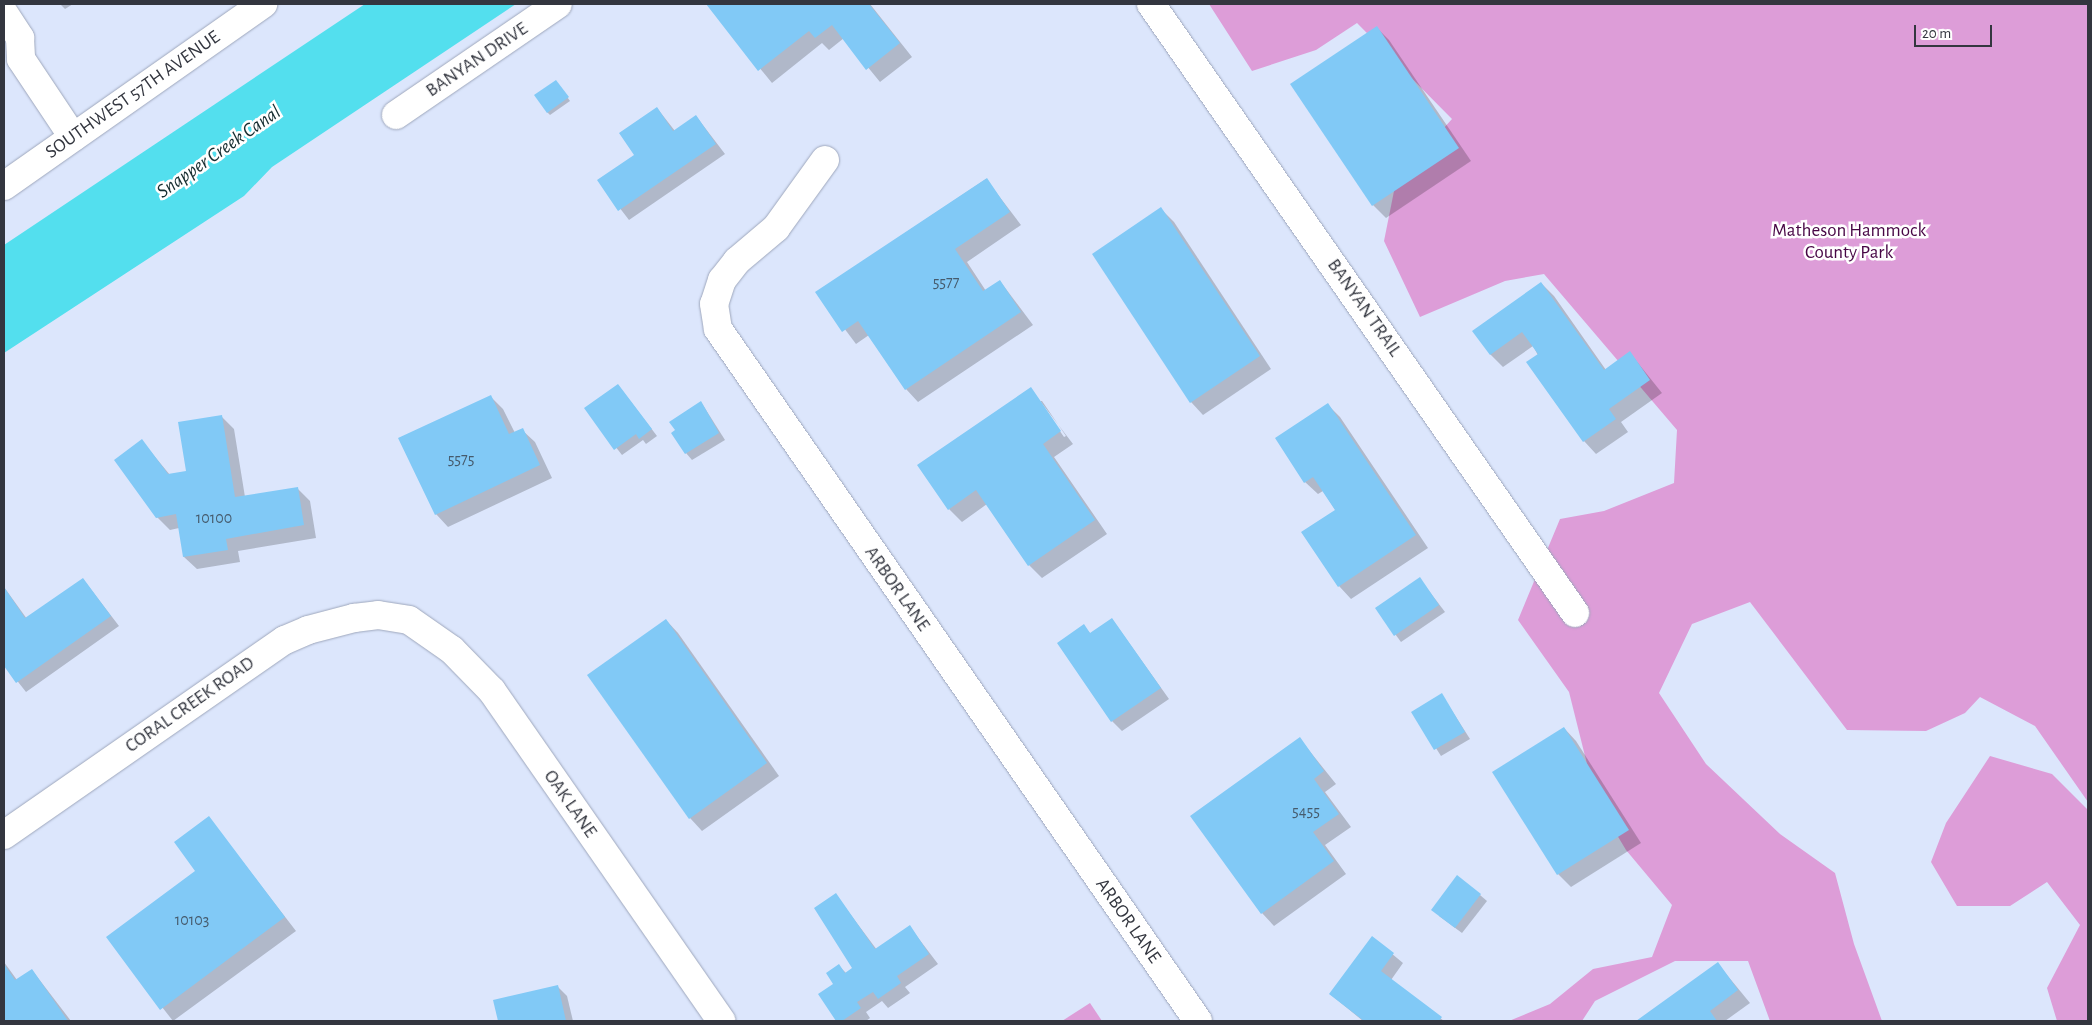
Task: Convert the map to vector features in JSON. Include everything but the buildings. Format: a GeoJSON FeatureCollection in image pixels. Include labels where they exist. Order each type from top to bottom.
{"type":"FeatureCollection","features":[{"type":"Feature","properties":{"kind":"street","name":"SOUTHWEST 57TH AVENUE"},"geometry":{"type":"LineString","coordinates":[[4,186],[263,4]]}},
{"type":"Feature","properties":{"kind":"street","name":"BANYAN DRIVE"},"geometry":{"type":"LineString","coordinates":[[396,115],[558,4]]}},
{"type":"Feature","properties":{"kind":"street","name":"BANYAN TRAIL"},"geometry":{"type":"LineString","coordinates":[[1151,4],[1574,613]]}},
{"type":"Feature","properties":{"kind":"street"},"geometry":{"type":"LineString","coordinates":[[4,13],[20,38],[13,55],[73,137]]}},
{"type":"Feature","properties":{"kind":"street","name":"ARBOR LANE"},"geometry":{"type":"LineString","coordinates":[[825,160],[776,228],[737,261],[722,280],[714,304],[718,329],[1198,1021]]}},
{"type":"Feature","properties":{"kind":"street","name":"CORAL CREEK ROAD"},"geometry":{"type":"LineString","coordinates":[[4,836],[285,640],[334,622],[393,616]]}},
{"type":"Feature","properties":{"kind":"street","name":"OAK LANE"},"geometry":{"type":"LineString","coordinates":[[393,616],[409,620],[430,632],[472,668],[492,692],[721,1021]]}},
{"type":"Feature","properties":{"kind":"green space","name":"Matheson Hammock County Park"},"geometry":{"type":"Polygon","coordinates":[[[1209,4],[2088,4],[2088,802],[2035,726],[1980,697],[1965,713],[1926,731],[1847,730],[1750,602],[1692,624],[1659,693],[1706,764],[1780,834],[1835,873],[1854,944],[1882,1021],[1770,1021],[1748,961],[1675,961],[1595,1001],[1582,1021],[1509,1021],[1550,1004],[1593,969],[1652,957],[1672,905],[1626,850],[1596,800],[1569,692],[1518,620],[1560,519],[1604,511],[1674,483],[1677,430],[1544,274],[1505,281],[1420,317],[1384,241],[1396,181],[1452,119],[1357,23],[1316,50],[1252,71],[1209,4]]]}},
{"type":"Feature","properties":{"kind":"green space"},"geometry":{"type":"Polygon","coordinates":[[[1990,756],[2052,774],[2088,810],[2088,1021],[2057,1021],[2047,988],[2080,925],[2047,882],[2010,906],[1957,906],[1931,862],[1946,823],[1990,756]]]}},
{"type":"Feature","properties":{"kind":"green space"},"geometry":{"type":"Polygon","coordinates":[[[1090,1003],[1102,1021],[1062,1021],[1090,1003]]]}},
{"type":"Feature","properties":{"kind":"water","name":"Snapper Creek Canal"},"geometry":{"type":"Polygon","coordinates":[[[365,4],[516,4],[272,167],[244,196],[4,353],[4,245],[365,4]]]}}]}
